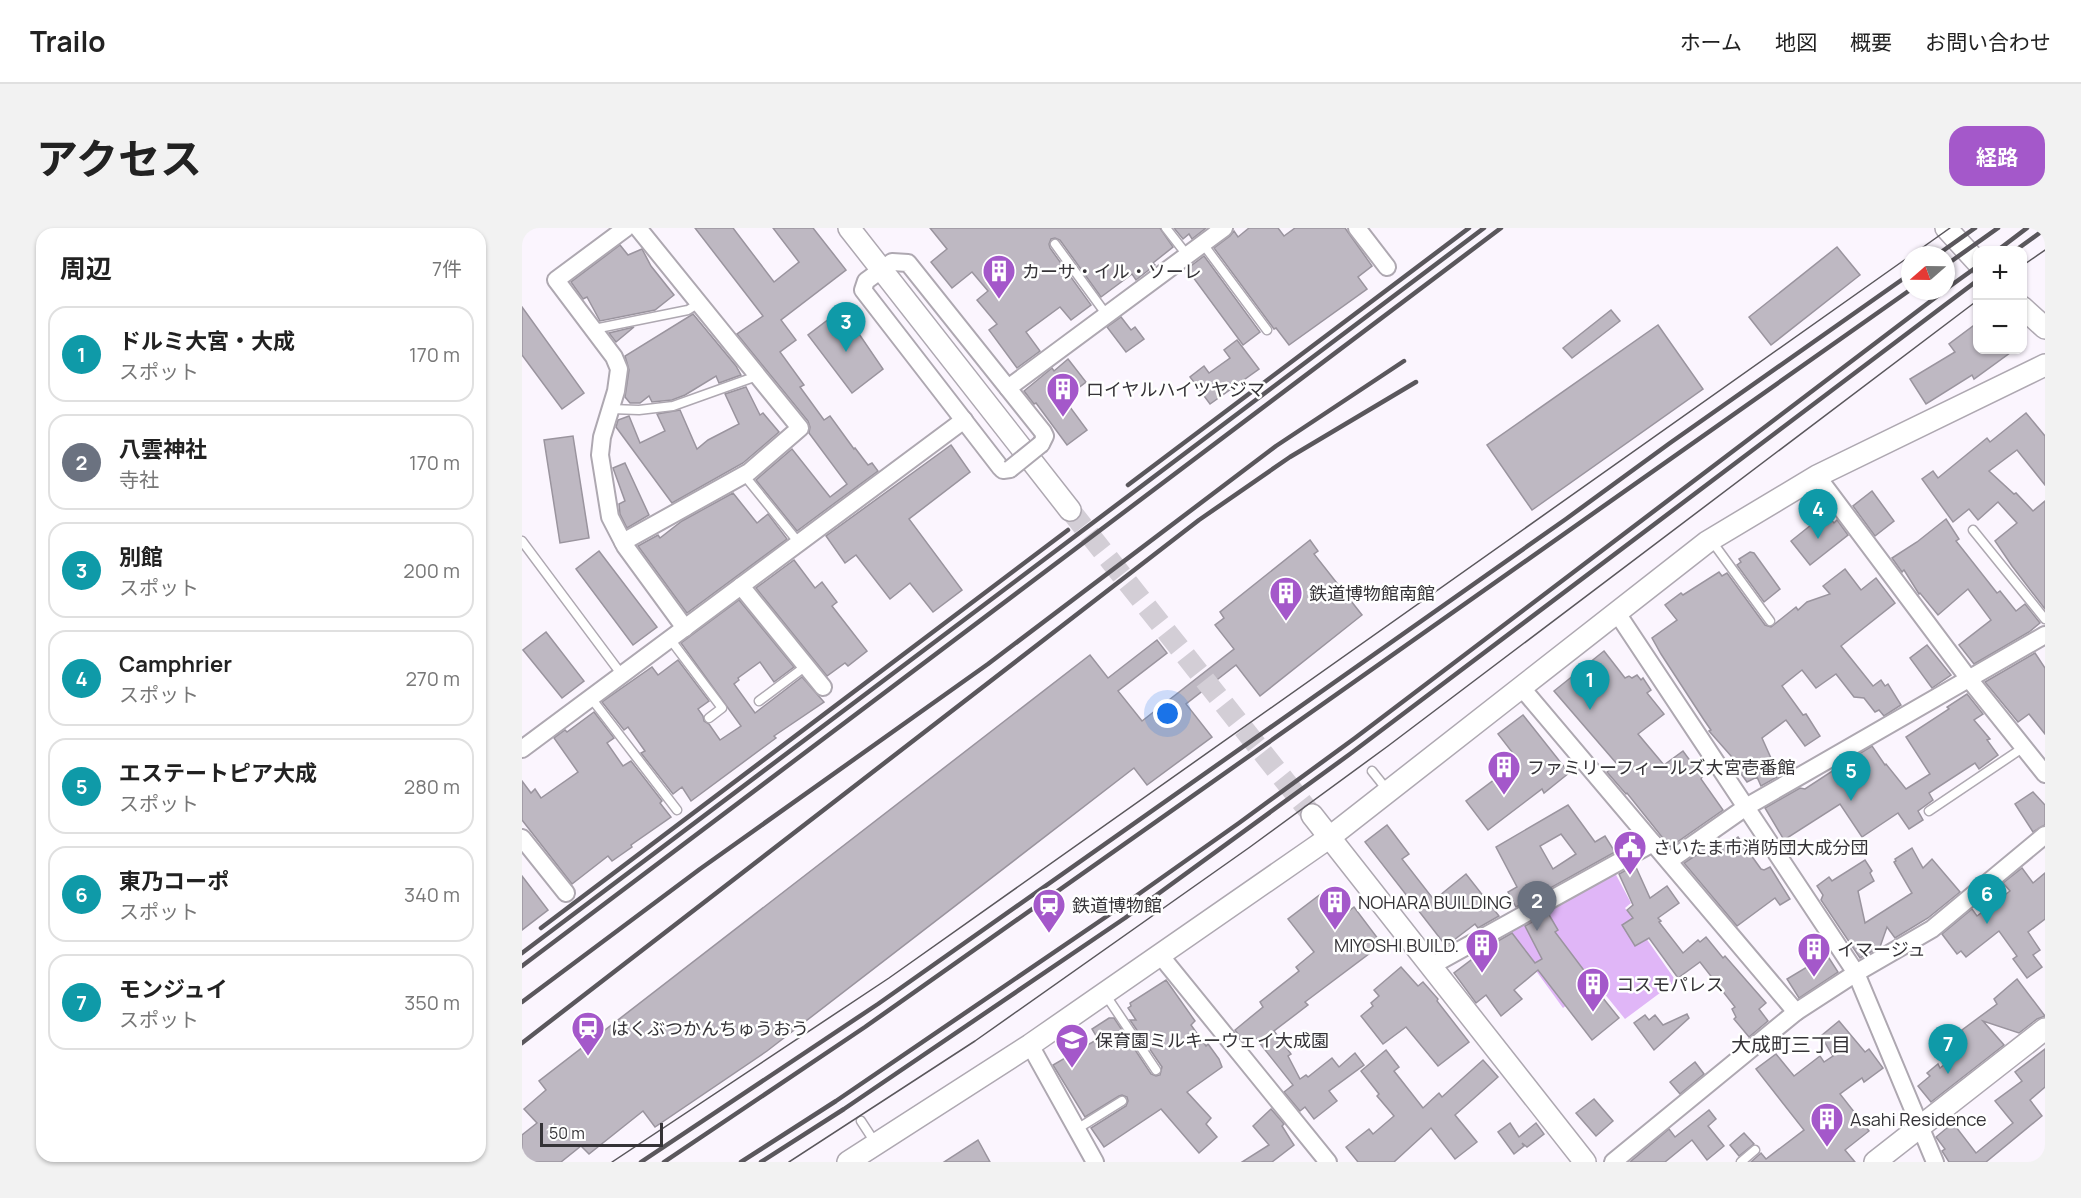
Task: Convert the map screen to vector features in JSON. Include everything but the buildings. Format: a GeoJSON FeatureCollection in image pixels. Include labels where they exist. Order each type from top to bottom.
{"type":"FeatureCollection","features":[{"type":"Feature","properties":{"kind":"street"},"geometry":{"type":"LineString","coordinates":[[626,228],[556,280],[614,357],[619,369],[616,392],[602,437],[600,455],[610,517],[623,542],[685,628]]}},
{"type":"Feature","properties":{"kind":"street"},"geometry":{"type":"LineString","coordinates":[[623,542],[744,475],[800,428],[638,228]]}},
{"type":"Feature","properties":{"kind":"street"},"geometry":{"type":"LineString","coordinates":[[849,228],[1070,510]]}},
{"type":"Feature","properties":{"kind":"street"},"geometry":{"type":"LineString","coordinates":[[1008,388],[1224,228]]}},
{"type":"Feature","properties":{"kind":"street"},"geometry":{"type":"LineString","coordinates":[[1357,228],[1387,267]]}},
{"type":"Feature","properties":{"kind":"street"},"geometry":{"type":"LineString","coordinates":[[1946,228],[1973,258]]}},
{"type":"Feature","properties":{"kind":"street"},"geometry":{"type":"LineString","coordinates":[[892,262],[908,263],[1043,432],[1045,436],[1041,444],[1010,469],[1003,470],[1000,467],[863,290],[866,280],[880,270],[892,262]]}},
{"type":"Feature","properties":{"kind":"street"},"geometry":{"type":"LineString","coordinates":[[2027,312],[2045,328]]}},
{"type":"Feature","properties":{"kind":"street"},"geometry":{"type":"LineString","coordinates":[[864,1155],[1030,1045],[1330,837],[1711,540],[1817,476],[2045,365]]}},
{"type":"Feature","properties":{"kind":"street"},"geometry":{"type":"LineString","coordinates":[[522,749],[964,420]]}},
{"type":"Feature","properties":{"kind":"street"},"geometry":{"type":"LineString","coordinates":[[1817,476],[1969,679],[2045,774]]}},
{"type":"Feature","properties":{"kind":"street"},"geometry":{"type":"LineString","coordinates":[[741,586],[823,687]]}},
{"type":"Feature","properties":{"kind":"street"},"geometry":{"type":"LineString","coordinates":[[1617,613],[1856,973],[1935,1162]]}},
{"type":"Feature","properties":{"kind":"street"},"geometry":{"type":"LineString","coordinates":[[1669,861],[1746,807],[2045,635]]}},
{"type":"Feature","properties":{"kind":"street"},"geometry":{"type":"LineString","coordinates":[[1521,687],[1796,1012]]}},
{"type":"Feature","properties":{"kind":"street"},"geometry":{"type":"LineString","coordinates":[[1312,815],[1586,1162]]}},
{"type":"Feature","properties":{"kind":"street"},"geometry":{"type":"LineString","coordinates":[[1613,1162],[1796,1012],[1856,973],[1932,929],[2045,835]]}},
{"type":"Feature","properties":{"kind":"street"},"geometry":{"type":"LineString","coordinates":[[522,838],[566,893]]}},
{"type":"Feature","properties":{"kind":"street"},"geometry":{"type":"LineString","coordinates":[[1431,966],[1653,843]]}},
{"type":"Feature","properties":{"kind":"street"},"geometry":{"type":"LineString","coordinates":[[1160,955],[1328,1162]]}},
{"type":"Feature","properties":{"kind":"street"},"geometry":{"type":"LineString","coordinates":[[1875,1162],[2045,1029]]}},
{"type":"Feature","properties":{"kind":"street"},"geometry":{"type":"LineString","coordinates":[[1030,1045],[1095,1162]]}},
{"type":"Feature","properties":{"kind":"lane"},"geometry":{"type":"LineString","coordinates":[[1166,228],[1187,255]]}},
{"type":"Feature","properties":{"kind":"lane"},"geometry":{"type":"LineString","coordinates":[[1055,244],[1106,314]]}},
{"type":"Feature","properties":{"kind":"lane"},"geometry":{"type":"LineString","coordinates":[[1203,244],[1267,330]]}},
{"type":"Feature","properties":{"kind":"lane"},"geometry":{"type":"LineString","coordinates":[[594,329],[688,310],[699,303]]}},
{"type":"Feature","properties":{"kind":"lane"},"geometry":{"type":"LineString","coordinates":[[611,409],[639,410],[673,406],[757,375]]}},
{"type":"Feature","properties":{"kind":"lane"},"geometry":{"type":"LineString","coordinates":[[744,475],[799,543]]}},
{"type":"Feature","properties":{"kind":"lane"},"geometry":{"type":"LineString","coordinates":[[1973,530],[2045,619]]}},
{"type":"Feature","properties":{"kind":"lane"},"geometry":{"type":"LineString","coordinates":[[1711,540],[1770,621]]}},
{"type":"Feature","properties":{"kind":"lane"},"geometry":{"type":"LineString","coordinates":[[522,541],[622,675]]}},
{"type":"Feature","properties":{"kind":"lane"},"geometry":{"type":"LineString","coordinates":[[670,639],[723,708],[709,718]]}},
{"type":"Feature","properties":{"kind":"lane"},"geometry":{"type":"LineString","coordinates":[[759,701],[806,666]]}},
{"type":"Feature","properties":{"kind":"lane"},"geometry":{"type":"LineString","coordinates":[[591,698],[677,810]]}},
{"type":"Feature","properties":{"kind":"lane"},"geometry":{"type":"LineString","coordinates":[[1929,811],[2024,747]]}},
{"type":"Feature","properties":{"kind":"lane"},"geometry":{"type":"LineString","coordinates":[[1372,771],[1388,791]]}},
{"type":"Feature","properties":{"kind":"lane"},"geometry":{"type":"LineString","coordinates":[[1105,993],[1156,1070]]}},
{"type":"Feature","properties":{"kind":"lane"},"geometry":{"type":"LineString","coordinates":[[1077,1129],[1122,1101]]}},
{"type":"Feature","properties":{"kind":"lane"},"geometry":{"type":"LineString","coordinates":[[861,1121],[864,1155]]}},
{"type":"Feature","properties":{"kind":"lane"},"geometry":{"type":"LineString","coordinates":[[1741,1162],[1755,1150]]}},
{"type":"Feature","properties":{"kind":"shaded area"},"geometry":{"type":"Polygon","coordinates":[[[1614,871],[1631,903],[1625,908],[1676,981],[1625,1019],[1595,982],[1563,1008],[1505,928],[1614,871]]]}},
{"type":"Feature","properties":{"kind":"tunnel"},"geometry":{"type":"LineString","coordinates":[[1070,510],[1312,815]]}},
{"type":"Feature","properties":{"kind":"tram line"},"geometry":{"type":"LineString","coordinates":[[1925,246],[1950,228]]}},
{"type":"Feature","properties":{"kind":"tram line"},"geometry":{"type":"LineString","coordinates":[[2027,263],[2045,250]]}},
{"type":"Feature","properties":{"kind":"tram line"},"geometry":{"type":"LineString","coordinates":[[612,1162],[889,978],[1901,262]]}},
{"type":"Feature","properties":{"kind":"tram line"},"geometry":{"type":"LineString","coordinates":[[789,1162],[975,1041],[1250,847],[1388,746],[1973,304]]}},
{"type":"Feature","properties":{"kind":"railway"},"geometry":{"type":"LineString","coordinates":[[1128,485],[1469,228]]}},
{"type":"Feature","properties":{"kind":"railway"},"geometry":{"type":"LineString","coordinates":[[522,953],[1484,228]]}},
{"type":"Feature","properties":{"kind":"railway"},"geometry":{"type":"LineString","coordinates":[[522,966],[1501,228]]}},
{"type":"Feature","properties":{"kind":"railway"},"geometry":{"type":"LineString","coordinates":[[1950,246],[1975,228]]}},
{"type":"Feature","properties":{"kind":"railway"},"geometry":{"type":"LineString","coordinates":[[1955,259],[1998,228]]}},
{"type":"Feature","properties":{"kind":"railway"},"geometry":{"type":"LineString","coordinates":[[2003,246],[2027,228]]}},
{"type":"Feature","properties":{"kind":"railway"},"geometry":{"type":"LineString","coordinates":[[2022,246],[2045,229]]}},
{"type":"Feature","properties":{"kind":"railway"},"geometry":{"type":"LineString","coordinates":[[1955,283],[1973,270]]}},
{"type":"Feature","properties":{"kind":"railway"},"geometry":{"type":"LineString","coordinates":[[641,1162],[878,1004],[1901,280]]}},
{"type":"Feature","properties":{"kind":"railway"},"geometry":{"type":"LineString","coordinates":[[761,1162],[844,1109],[1125,918],[1350,754],[1973,284]]}},
{"type":"Feature","properties":{"kind":"railway"},"geometry":{"type":"LineString","coordinates":[[664,1162],[865,1027],[1901,296]]}},
{"type":"Feature","properties":{"kind":"railway"},"geometry":{"type":"LineString","coordinates":[[741,1162],[836,1101],[1119,908],[1239,823],[1355,738],[1932,300]]}},
{"type":"Feature","properties":{"kind":"railway"},"geometry":{"type":"LineString","coordinates":[[522,1002],[700,869],[988,664],[1276,446],[1404,361]]}},
{"type":"Feature","properties":{"kind":"railway"},"geometry":{"type":"LineString","coordinates":[[522,1043],[1199,520],[1290,457],[1416,382]]}},
{"type":"Feature","properties":{"kind":"railway"},"geometry":{"type":"LineString","coordinates":[[541,928],[1068,530]]}},
{"type":"Feature","properties":{"kind":"place","name":"カーサ・イル・ソーレ"},"geometry":{"type":"Point","coordinates":[999,300]}},
{"type":"Feature","properties":{"kind":"place","name":"別館"},"geometry":{"type":"Point","coordinates":[846,352]}},
{"type":"Feature","properties":{"kind":"place","name":"ロイヤルハイツヤジマ"},"geometry":{"type":"Point","coordinates":[1063,418]}},
{"type":"Feature","properties":{"kind":"place","name":"Camphrier"},"geometry":{"type":"Point","coordinates":[1818,539]}},
{"type":"Feature","properties":{"kind":"place","name":"鉄道博物館南館"},"geometry":{"type":"Point","coordinates":[1286,622]}},
{"type":"Feature","properties":{"kind":"place","name":"ドルミ大宮・大成"},"geometry":{"type":"Point","coordinates":[1590,710]}},
{"type":"Feature","properties":{"kind":"place","name":"ファミリーフィールズ大宮壱番館"},"geometry":{"type":"Point","coordinates":[1504,796]}},
{"type":"Feature","properties":{"kind":"place","name":"エステートピア大成"},"geometry":{"type":"Point","coordinates":[1851,801]}},
{"type":"Feature","properties":{"kind":"place","name":"さいたま市消防団大成分団"},"geometry":{"type":"Point","coordinates":[1630,876]}},
{"type":"Feature","properties":{"kind":"place","name":"東乃コーポ"},"geometry":{"type":"Point","coordinates":[1987,924]}},
{"type":"Feature","properties":{"kind":"place","name":"NOHARA BUILDING"},"geometry":{"type":"Point","coordinates":[1335,931]}},
{"type":"Feature","properties":{"kind":"place","name":"八雲神社"},"geometry":{"type":"Point","coordinates":[1537,931]}},
{"type":"Feature","properties":{"kind":"place","name":"鉄道博物館"},"geometry":{"type":"Point","coordinates":[1049,934]}},
{"type":"Feature","properties":{"kind":"place","name":"MIYOSHI BUILD."},"geometry":{"type":"Point","coordinates":[1482,974]}},
{"type":"Feature","properties":{"kind":"place","name":"イマージュ"},"geometry":{"type":"Point","coordinates":[1814,978]}},
{"type":"Feature","properties":{"kind":"place","name":"コスモパレス"},"geometry":{"type":"Point","coordinates":[1593,1013]}},
{"type":"Feature","properties":{"kind":"place","name":"はくぶつかんちゅうおう"},"geometry":{"type":"Point","coordinates":[588,1057]}},
{"type":"Feature","properties":{"kind":"place","name":"保育園ミルキーウェイ大成園"},"geometry":{"type":"Point","coordinates":[1072,1069]}},
{"type":"Feature","properties":{"kind":"place","name":"モンジュイ"},"geometry":{"type":"Point","coordinates":[1948,1074]}},
{"type":"Feature","properties":{"kind":"place","name":"Asahi Residence"},"geometry":{"type":"Point","coordinates":[1827,1148]}},
{"type":"Feature","properties":{"kind":"district","name":"大成町三丁目"},"geometry":{"type":"Point","coordinates":[1791,1044]}}]}
